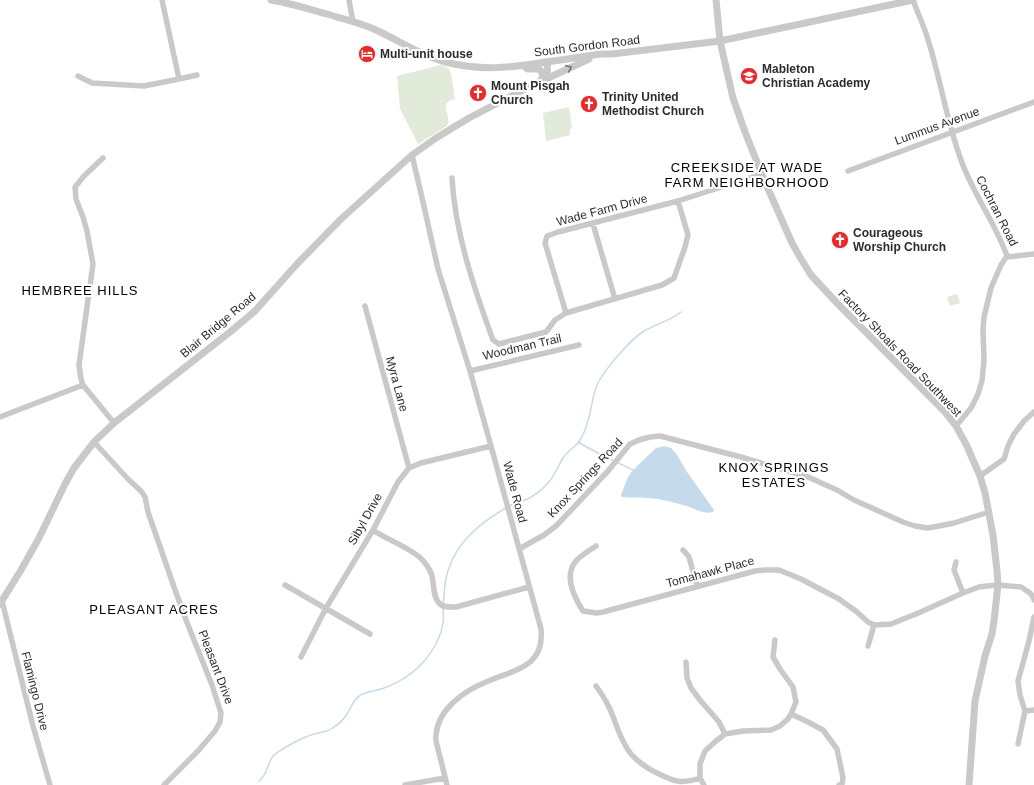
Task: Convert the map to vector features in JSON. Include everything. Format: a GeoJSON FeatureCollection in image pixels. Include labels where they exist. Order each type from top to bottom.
{"type":"FeatureCollection","features":[{"type":"Feature","properties":{"kind":"street"},"geometry":{"type":"LineString","coordinates":[[162,0],[179,79]]}},
{"type":"Feature","properties":{"kind":"street","name":"South Gordon Road"},"geometry":{"type":"LineString","coordinates":[[271,0],[375,29],[420,52],[444,62],[474,68],[504,68],[600,54],[614,54],[720,41],[913,0]]}},
{"type":"Feature","properties":{"kind":"street"},"geometry":{"type":"LineString","coordinates":[[349,0],[353,22]]}},
{"type":"Feature","properties":{"kind":"street","name":"Factory Shoals Road Southwest"},"geometry":{"type":"LineString","coordinates":[[716,0],[720,41],[734,98],[745,132],[792,243],[811,275],[940,407],[956,426],[969,449],[980,476],[996,556],[998,585],[992,634],[985,656],[975,701],[969,785]]}},
{"type":"Feature","properties":{"kind":"street","name":"Cochran Road"},"geometry":{"type":"LineString","coordinates":[[913,0],[929,42],[960,160],[995,227],[1007,257],[1001,265],[992,288],[984,317],[984,360],[982,381],[978,394],[971,408],[956,426]]}},
{"type":"Feature","properties":{"kind":"street","name":"Blair Bridge Road"},"geometry":{"type":"LineString","coordinates":[[1,602],[39,538],[74,468],[94,442],[114,423],[255,311],[297,264],[341,219],[412,155],[469,118],[538,82],[600,54]]}},
{"type":"Feature","properties":{"kind":"street"},"geometry":{"type":"LineString","coordinates":[[538,82],[546,77],[547,62]]}},
{"type":"Feature","properties":{"kind":"street"},"geometry":{"type":"LineString","coordinates":[[521,66],[528,69],[539,69],[542,72],[542,78],[538,82]]}},
{"type":"Feature","properties":{"kind":"street"},"geometry":{"type":"LineString","coordinates":[[78,76],[92,83],[144,86],[197,75]]}},
{"type":"Feature","properties":{"kind":"street","name":"Lummus Avenue"},"geometry":{"type":"LineString","coordinates":[[848,171],[1034,102]]}},
{"type":"Feature","properties":{"kind":"street","name":"Wade Road"},"geometry":{"type":"LineString","coordinates":[[412,155],[438,269],[492,446],[541,629],[542,638],[535,657],[527,665],[509,674],[487,681],[475,687],[450,706],[443,715],[438,724],[435,736],[447,785]]}},
{"type":"Feature","properties":{"kind":"street"},"geometry":{"type":"LineString","coordinates":[[103,158],[75,187],[76,199],[87,231],[93,264],[79,366],[83,385],[114,423]]}},
{"type":"Feature","properties":{"kind":"street","name":"Wade Farm Drive"},"geometry":{"type":"LineString","coordinates":[[566,313],[545,244],[547,236],[678,201],[762,174]]}},
{"type":"Feature","properties":{"kind":"street"},"geometry":{"type":"LineString","coordinates":[[452,178],[453,193],[464,252],[493,340],[499,344],[546,332],[555,320],[566,313],[662,285],[674,278],[688,235],[678,201]]}},
{"type":"Feature","properties":{"kind":"street"},"geometry":{"type":"LineString","coordinates":[[593,224],[615,299]]}},
{"type":"Feature","properties":{"kind":"street"},"geometry":{"type":"LineString","coordinates":[[1007,257],[1034,254]]}},
{"type":"Feature","properties":{"kind":"street","name":"Myra Lane"},"geometry":{"type":"LineString","coordinates":[[364,306],[409,468]]}},
{"type":"Feature","properties":{"kind":"street","name":"Woodman Trail"},"geometry":{"type":"LineString","coordinates":[[470,371],[579,345]]}},
{"type":"Feature","properties":{"kind":"street"},"geometry":{"type":"LineString","coordinates":[[0,417],[83,385]]}},
{"type":"Feature","properties":{"kind":"street"},"geometry":{"type":"LineString","coordinates":[[980,476],[1004,459],[1014,434],[1024,421],[1034,412]]}},
{"type":"Feature","properties":{"kind":"street","name":"Knox Springs Road"},"geometry":{"type":"LineString","coordinates":[[519,549],[556,526],[608,471],[630,444],[650,437],[660,436],[741,457],[808,477],[902,522],[915,526],[928,528],[939,526],[954,523],[988,512]]}},
{"type":"Feature","properties":{"kind":"street","name":"Pleasant Drive"},"geometry":{"type":"LineString","coordinates":[[94,442],[128,479],[141,490],[145,497],[148,512],[174,587],[212,685],[221,713],[220,722],[215,731],[198,751],[164,785]]}},
{"type":"Feature","properties":{"kind":"street"},"geometry":{"type":"LineString","coordinates":[[409,468],[421,463],[492,446]]}},
{"type":"Feature","properties":{"kind":"street","name":"Sibyl Drive"},"geometry":{"type":"LineString","coordinates":[[301,657],[326,608],[373,530],[398,482],[409,468]]}},
{"type":"Feature","properties":{"kind":"street"},"geometry":{"type":"LineString","coordinates":[[373,530],[416,554],[424,561],[429,567],[432,576],[438,603],[445,607],[456,607],[529,587]]}},
{"type":"Feature","properties":{"kind":"street","name":"Tomahawk Place"},"geometry":{"type":"LineString","coordinates":[[596,546],[575,562],[571,572],[570,582],[573,594],[583,611],[597,613],[603,612],[755,571],[779,570],[839,599],[874,625]]}},
{"type":"Feature","properties":{"kind":"street"},"geometry":{"type":"LineString","coordinates":[[683,550],[689,557],[698,586]]}},
{"type":"Feature","properties":{"kind":"street"},"geometry":{"type":"LineString","coordinates":[[956,562],[954,570],[963,593]]}},
{"type":"Feature","properties":{"kind":"street"},"geometry":{"type":"LineString","coordinates":[[285,585],[370,634]]}},
{"type":"Feature","properties":{"kind":"street"},"geometry":{"type":"LineString","coordinates":[[868,646],[874,625],[891,624],[979,587],[998,585],[1021,587],[1034,598]]}},
{"type":"Feature","properties":{"kind":"street","name":"Flamingo Drive"},"geometry":{"type":"LineString","coordinates":[[1,602],[34,732],[50,785]]}},
{"type":"Feature","properties":{"kind":"street"},"geometry":{"type":"LineString","coordinates":[[1018,744],[1025,711],[1020,695],[1018,681],[1034,617]]}},
{"type":"Feature","properties":{"kind":"street"},"geometry":{"type":"LineString","coordinates":[[704,785],[700,778],[700,764],[704,750],[725,734],[743,731],[771,730],[780,726],[792,714],[796,702],[794,687],[773,657],[775,640]]}},
{"type":"Feature","properties":{"kind":"street"},"geometry":{"type":"LineString","coordinates":[[686,662],[687,678],[691,688],[719,722],[725,734]]}},
{"type":"Feature","properties":{"kind":"street"},"geometry":{"type":"LineString","coordinates":[[596,686],[603,695],[609,707],[624,743],[631,754],[643,765],[669,779],[679,782],[689,782],[700,778]]}},
{"type":"Feature","properties":{"kind":"street"},"geometry":{"type":"LineString","coordinates":[[1025,711],[1034,710]]}},
{"type":"Feature","properties":{"kind":"street"},"geometry":{"type":"LineString","coordinates":[[792,714],[823,730],[837,749],[843,778],[842,784],[839,785]]}},
{"type":"Feature","properties":{"kind":"street"},"geometry":{"type":"LineString","coordinates":[[405,785],[445,778]]}},
{"type":"Feature","properties":{"kind":"green space"},"geometry":{"type":"Polygon","coordinates":[[[441,65],[450,70],[455,99],[449,101],[446,107],[448,117],[447,126],[418,144],[400,109],[397,76],[441,65]]]}},
{"type":"Feature","properties":{"kind":"green space"},"geometry":{"type":"Polygon","coordinates":[[[569,107],[572,127],[570,129],[570,135],[546,141],[543,113],[569,107]]]}},
{"type":"Feature","properties":{"kind":"green space"},"geometry":{"type":"Polygon","coordinates":[[[957,294],[960,303],[950,306],[947,297],[957,294]]]}},
{"type":"Feature","properties":{"kind":"water"},"geometry":{"type":"Polygon","coordinates":[[[664,446],[671,448],[676,453],[687,472],[714,510],[713,512],[701,512],[687,506],[661,499],[622,497],[621,495],[632,471],[656,448],[664,446]]]}},
{"type":"Feature","properties":{"kind":"waterway"},"geometry":{"type":"LineString","coordinates":[[443,604],[448,571],[452,560],[465,540],[491,517],[511,505],[523,501],[537,493],[549,482],[561,461],[582,437],[589,418],[593,396],[599,381],[608,368],[626,347],[644,331],[672,318],[681,312]]}},
{"type":"Feature","properties":{"kind":"waterway"},"geometry":{"type":"LineString","coordinates":[[578,442],[633,470]]}},
{"type":"Feature","properties":{"kind":"waterway"},"geometry":{"type":"LineString","coordinates":[[259,781],[265,775],[272,758],[278,752],[304,738],[332,729],[340,723],[358,697],[395,683],[413,672],[425,660],[435,646],[441,631],[443,608]]}},
{"type":"Feature","properties":{"kind":"place","name":"Multi-unit house"},"geometry":{"type":"Point","coordinates":[367,54]}},
{"type":"Feature","properties":{"kind":"place","name":"Mableton Christian Academy"},"geometry":{"type":"Point","coordinates":[749,76]}},
{"type":"Feature","properties":{"kind":"place","name":"Mount Pisgah Church"},"geometry":{"type":"Point","coordinates":[478,93]}},
{"type":"Feature","properties":{"kind":"place","name":"Trinity United Methodist Church"},"geometry":{"type":"Point","coordinates":[589,104]}},
{"type":"Feature","properties":{"kind":"place","name":"Courageous Worship Church"},"geometry":{"type":"Point","coordinates":[840,240]}},
{"type":"Feature","properties":{"kind":"district","name":"CREEKSIDE AT WADE FARM NEIGHBORHOOD"},"geometry":{"type":"Point","coordinates":[747,174]}},
{"type":"Feature","properties":{"kind":"district","name":"HEMBREE HILLS"},"geometry":{"type":"Point","coordinates":[80,290]}},
{"type":"Feature","properties":{"kind":"district","name":"KNOX SPRINGS ESTATES"},"geometry":{"type":"Point","coordinates":[774,474]}},
{"type":"Feature","properties":{"kind":"district","name":"PLEASANT ACRES"},"geometry":{"type":"Point","coordinates":[154,609]}}]}
